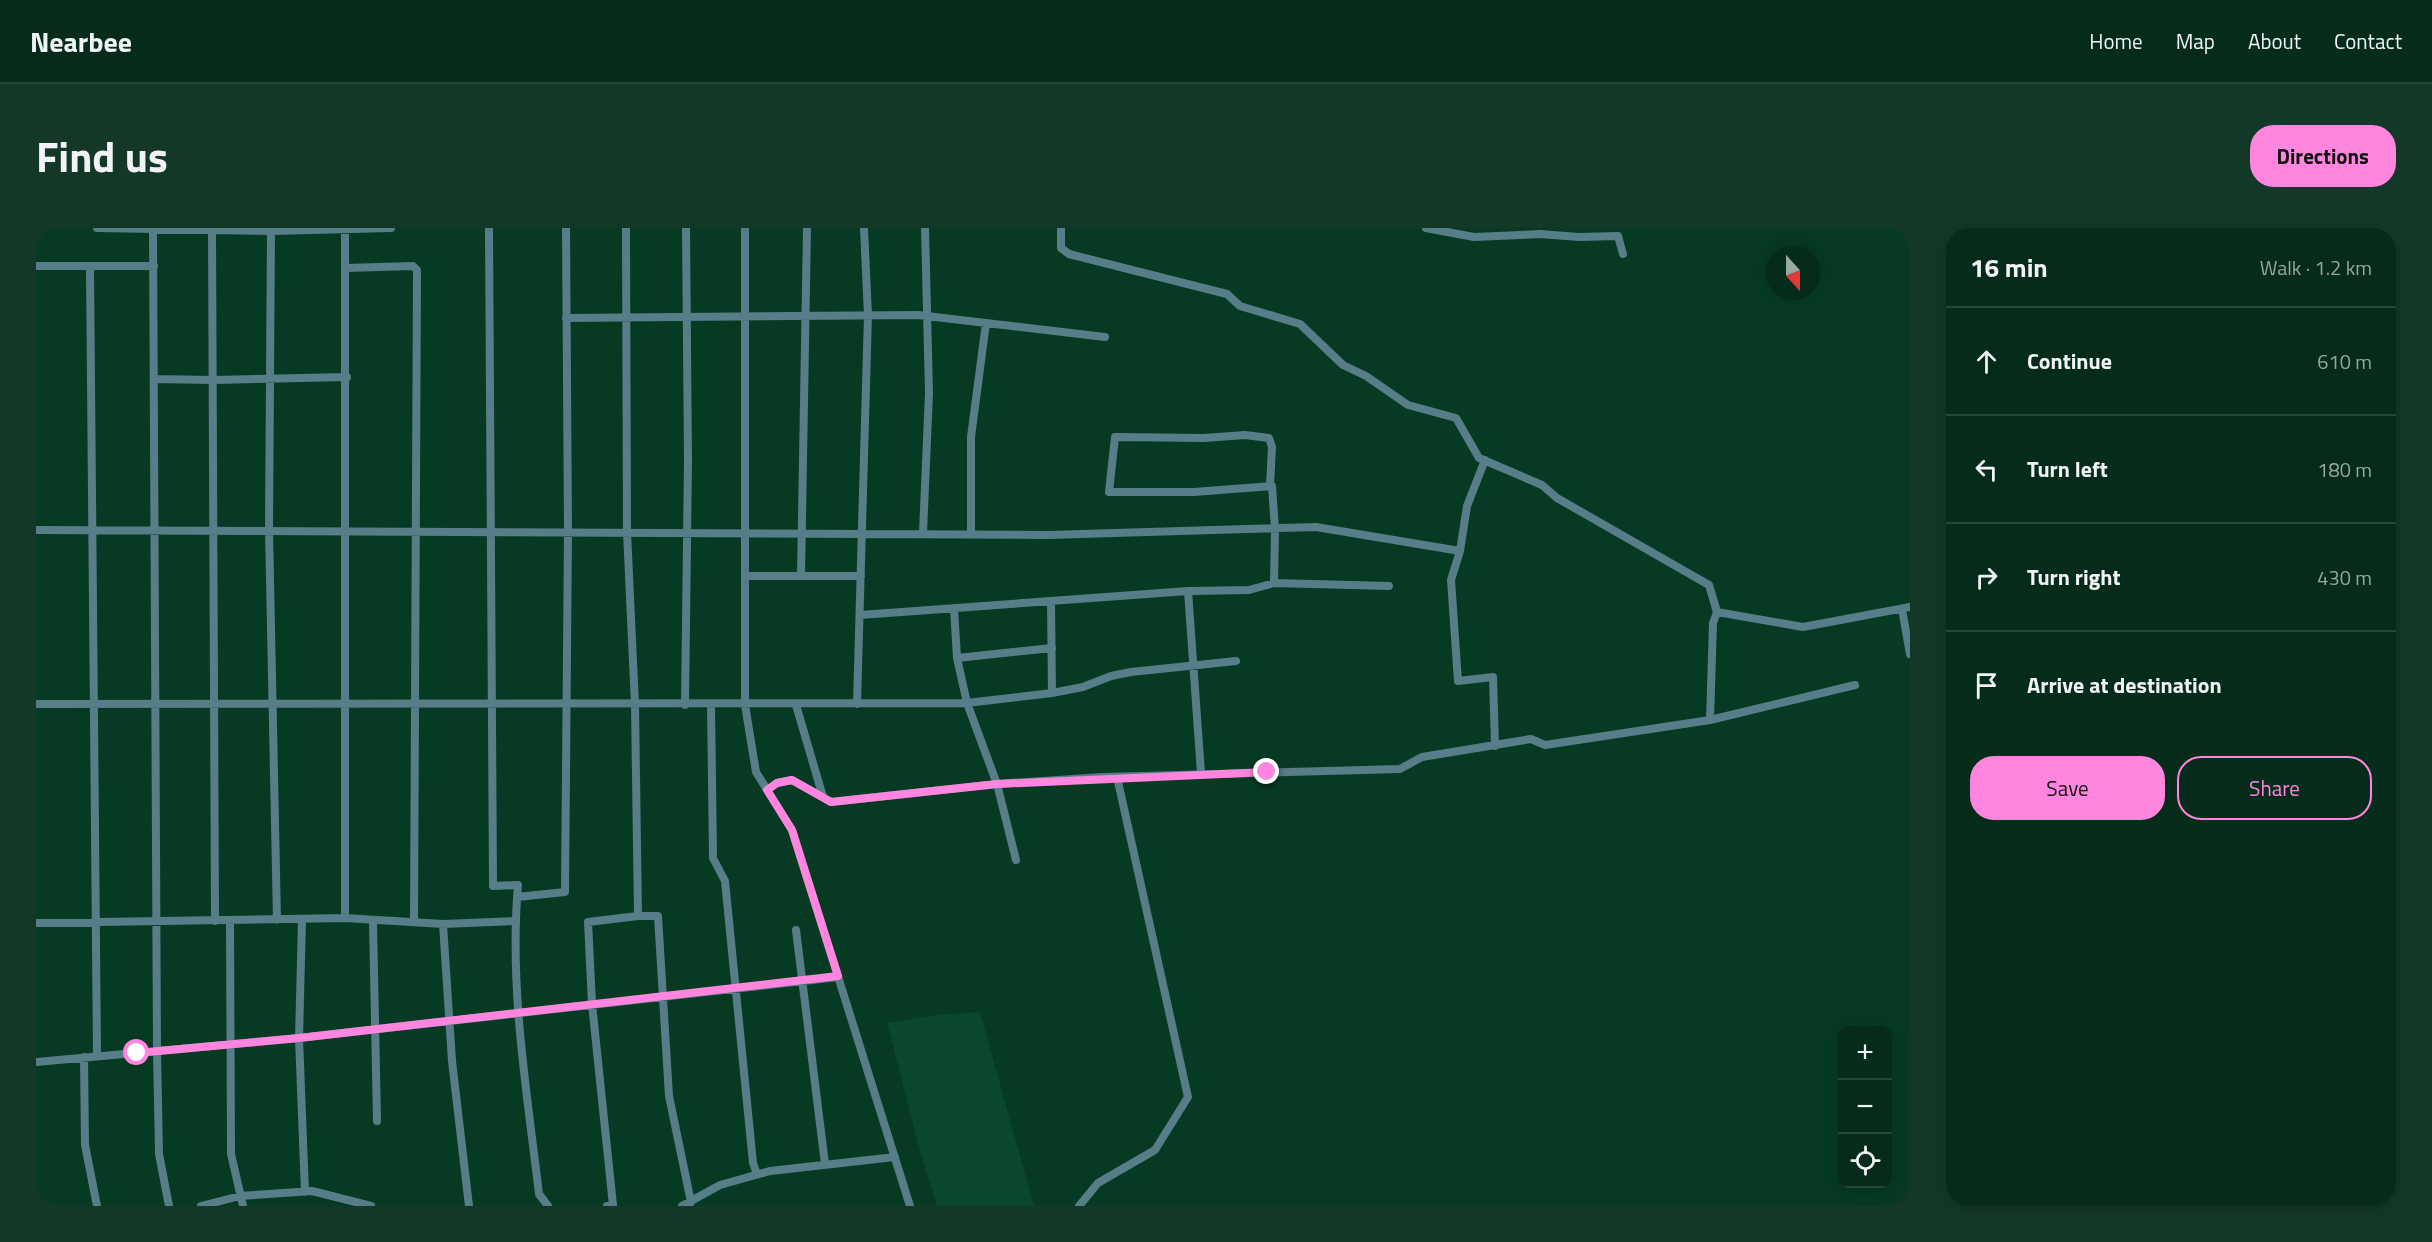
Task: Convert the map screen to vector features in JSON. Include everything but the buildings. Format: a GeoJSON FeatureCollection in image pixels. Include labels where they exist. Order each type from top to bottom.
{"type":"FeatureCollection","features":[{"type":"Feature","properties":{"kind":"street"},"geometry":{"type":"LineString","coordinates":[[97,228],[391,228]]}},
{"type":"Feature","properties":{"kind":"street"},"geometry":{"type":"LineString","coordinates":[[153,228],[157,1051],[159,1154],[169,1206]]}},
{"type":"Feature","properties":{"kind":"street"},"geometry":{"type":"LineString","coordinates":[[489,228],[489,531],[493,703],[493,886],[518,885],[515,921],[518,1013],[538,1194],[548,1206]]}},
{"type":"Feature","properties":{"kind":"street"},"geometry":{"type":"LineString","coordinates":[[517,897],[565,892],[568,531],[566,228]]}},
{"type":"Feature","properties":{"kind":"street"},"geometry":{"type":"LineString","coordinates":[[626,228],[627,532],[635,705],[638,916]]}},
{"type":"Feature","properties":{"kind":"street"},"geometry":{"type":"LineString","coordinates":[[685,705],[686,228]]}},
{"type":"Feature","properties":{"kind":"street"},"geometry":{"type":"LineString","coordinates":[[745,228],[743,314],[746,533],[745,705],[756,772],[792,830],[910,1206]]}},
{"type":"Feature","properties":{"kind":"street"},"geometry":{"type":"LineString","coordinates":[[801,576],[807,228]]}},
{"type":"Feature","properties":{"kind":"street"},"geometry":{"type":"LineString","coordinates":[[857,704],[868,315],[864,228]]}},
{"type":"Feature","properties":{"kind":"street"},"geometry":{"type":"LineString","coordinates":[[923,533],[929,393],[929,316],[925,228]]}},
{"type":"Feature","properties":{"kind":"street"},"geometry":{"type":"LineString","coordinates":[[1061,228],[1061,248],[1069,254],[1227,294],[1240,306],[1300,324],[1343,365],[1366,376],[1408,405],[1455,418],[1479,458],[1542,484],[1557,498],[1708,585],[1718,612],[1713,622],[1710,720]]}},
{"type":"Feature","properties":{"kind":"street"},"geometry":{"type":"LineString","coordinates":[[1426,228],[1474,237],[1540,234],[1618,236],[1623,254]]}},
{"type":"Feature","properties":{"kind":"street"},"geometry":{"type":"LineString","coordinates":[[207,229],[213,380],[215,921]]}},
{"type":"Feature","properties":{"kind":"street"},"geometry":{"type":"LineString","coordinates":[[271,229],[269,530],[278,920]]}},
{"type":"Feature","properties":{"kind":"street"},"geometry":{"type":"LineString","coordinates":[[345,229],[347,377],[345,918]]}},
{"type":"Feature","properties":{"kind":"street"},"geometry":{"type":"LineString","coordinates":[[36,266],[90,268],[154,266]]}},
{"type":"Feature","properties":{"kind":"street"},"geometry":{"type":"LineString","coordinates":[[346,268],[413,266],[417,270],[414,921]]}},
{"type":"Feature","properties":{"kind":"street"},"geometry":{"type":"LineString","coordinates":[[90,268],[97,1056]]}},
{"type":"Feature","properties":{"kind":"street"},"geometry":{"type":"LineString","coordinates":[[566,318],[743,314],[929,316],[1105,337]]}},
{"type":"Feature","properties":{"kind":"street"},"geometry":{"type":"LineString","coordinates":[[971,534],[971,437],[986,323]]}},
{"type":"Feature","properties":{"kind":"street"},"geometry":{"type":"LineString","coordinates":[[154,378],[213,380],[347,377]]}},
{"type":"Feature","properties":{"kind":"street"},"geometry":{"type":"LineString","coordinates":[[1270,486],[1194,492],[1109,492],[1115,437],[1204,438],[1245,435],[1269,438],[1272,447],[1270,486],[1275,529],[1274,583]]}},
{"type":"Feature","properties":{"kind":"street"},"geometry":{"type":"LineString","coordinates":[[1485,460],[1467,506],[1460,551],[1451,580],[1458,681],[1493,677],[1495,746]]}},
{"type":"Feature","properties":{"kind":"street"},"geometry":{"type":"LineString","coordinates":[[36,530],[971,534],[1316,527],[1460,551]]}},
{"type":"Feature","properties":{"kind":"street"},"geometry":{"type":"LineString","coordinates":[[746,576],[861,576]]}},
{"type":"Feature","properties":{"kind":"street"},"geometry":{"type":"LineString","coordinates":[[860,615],[1188,591],[1249,590],[1274,583],[1389,586]]}},
{"type":"Feature","properties":{"kind":"street"},"geometry":{"type":"LineString","coordinates":[[1188,591],[1201,773]]}},
{"type":"Feature","properties":{"kind":"street"},"geometry":{"type":"LineString","coordinates":[[1051,601],[1052,693]]}},
{"type":"Feature","properties":{"kind":"street"},"geometry":{"type":"LineString","coordinates":[[954,608],[957,658],[967,703],[997,784],[1016,860]]}},
{"type":"Feature","properties":{"kind":"street"},"geometry":{"type":"LineString","coordinates":[[1718,612],[1803,627],[1906,608],[1910,654]]}},
{"type":"Feature","properties":{"kind":"street"},"geometry":{"type":"LineString","coordinates":[[957,658],[1052,648]]}},
{"type":"Feature","properties":{"kind":"street"},"geometry":{"type":"LineString","coordinates":[[36,704],[414,702],[796,705],[967,703],[1052,693],[1083,687],[1121,674],[1236,661]]}},
{"type":"Feature","properties":{"kind":"street"},"geometry":{"type":"LineString","coordinates":[[767,790],[777,783],[792,780],[831,802],[997,784],[1117,777],[1400,769],[1422,757],[1531,739],[1545,745],[1710,720],[1855,685]]}},
{"type":"Feature","properties":{"kind":"street"},"geometry":{"type":"LineString","coordinates":[[711,705],[713,858],[725,881],[753,1163],[757,1174]]}},
{"type":"Feature","properties":{"kind":"street"},"geometry":{"type":"LineString","coordinates":[[796,705],[823,797]]}},
{"type":"Feature","properties":{"kind":"street"},"geometry":{"type":"LineString","coordinates":[[1079,1206],[1098,1183],[1155,1150],[1188,1096],[1117,777]]}},
{"type":"Feature","properties":{"kind":"street"},"geometry":{"type":"LineString","coordinates":[[607,1206],[613,1204],[592,1004],[588,922],[638,916],[658,916],[669,1096],[691,1202]]}},
{"type":"Feature","properties":{"kind":"street"},"geometry":{"type":"LineString","coordinates":[[36,923],[345,918],[373,922],[414,921],[443,924],[515,921]]}},
{"type":"Feature","properties":{"kind":"street"},"geometry":{"type":"LineString","coordinates":[[302,920],[299,1038],[305,1192]]}},
{"type":"Feature","properties":{"kind":"street"},"geometry":{"type":"LineString","coordinates":[[230,921],[228,1044],[231,1154],[243,1206]]}},
{"type":"Feature","properties":{"kind":"street"},"geometry":{"type":"LineString","coordinates":[[373,922],[377,1121]]}},
{"type":"Feature","properties":{"kind":"street"},"geometry":{"type":"LineString","coordinates":[[443,924],[450,1020],[469,1206]]}},
{"type":"Feature","properties":{"kind":"street"},"geometry":{"type":"LineString","coordinates":[[796,930],[825,1164]]}},
{"type":"Feature","properties":{"kind":"street"},"geometry":{"type":"LineString","coordinates":[[36,1062],[299,1038],[838,976]]}},
{"type":"Feature","properties":{"kind":"street"},"geometry":{"type":"LineString","coordinates":[[84,1057],[85,1145],[97,1206]]}},
{"type":"Feature","properties":{"kind":"street"},"geometry":{"type":"LineString","coordinates":[[682,1206],[720,1185],[757,1174],[895,1157]]}},
{"type":"Feature","properties":{"kind":"street"},"geometry":{"type":"LineString","coordinates":[[201,1206],[240,1196],[312,1191],[371,1206]]}},
{"type":"Feature","properties":{"kind":"shaded area"},"geometry":{"type":"Polygon","coordinates":[[[980,1012],[1034,1206],[937,1206],[919,1147],[887,1023],[936,1015],[980,1012]]]}},
{"type":"Feature","properties":{"kind":"route"},"geometry":{"type":"LineString","coordinates":[[137,1053],[299,1038],[838,976],[792,830],[767,790],[777,783],[792,780],[831,802],[997,784],[1103,777],[1267,772]]}}]}
